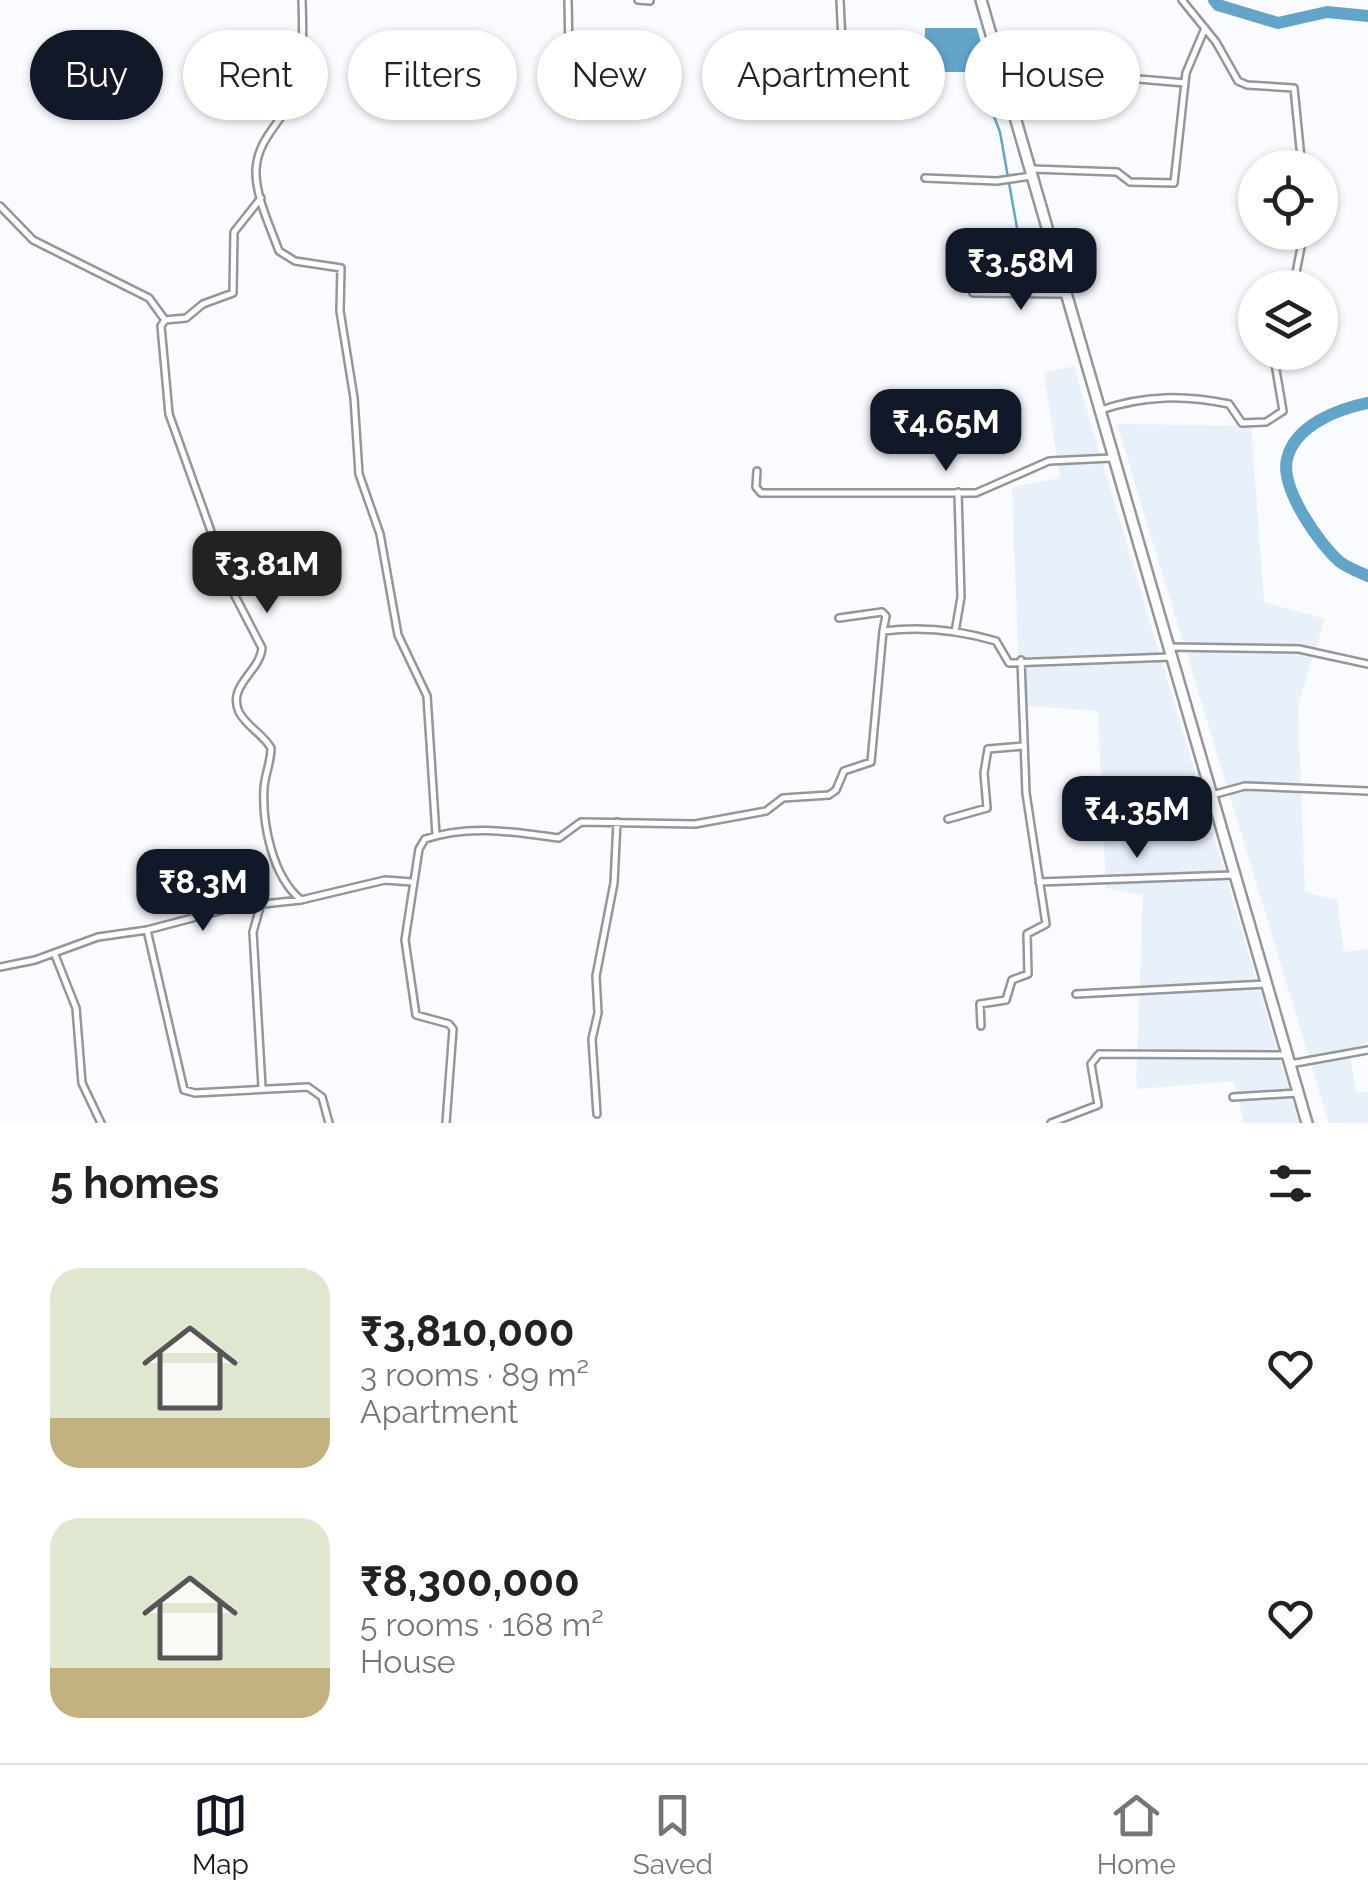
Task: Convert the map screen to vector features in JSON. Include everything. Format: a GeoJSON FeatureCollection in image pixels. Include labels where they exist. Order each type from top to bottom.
{"type":"FeatureCollection","features":[{"type":"Feature","properties":{"kind":"main road"},"geometry":{"type":"LineString","coordinates":[[981,0],[989,30]]}},
{"type":"Feature","properties":{"kind":"main road"},"geometry":{"type":"LineString","coordinates":[[1015,120],[1307,1123]]}},
{"type":"Feature","properties":{"kind":"street"},"geometry":{"type":"LineString","coordinates":[[302,0],[304,42],[297,83],[290,104],[261,148],[256,167],[261,198],[284,256],[340,268],[340,311],[354,398],[360,474],[380,534],[398,635],[427,696],[436,835]]}},
{"type":"Feature","properties":{"kind":"street"},"geometry":{"type":"LineString","coordinates":[[568,0],[569,30]]}},
{"type":"Feature","properties":{"kind":"street"},"geometry":{"type":"LineString","coordinates":[[638,0],[650,0]]}},
{"type":"Feature","properties":{"kind":"street"},"geometry":{"type":"LineString","coordinates":[[840,0],[841,30]]}},
{"type":"Feature","properties":{"kind":"street"},"geometry":{"type":"LineString","coordinates":[[1182,0],[1242,84],[1294,88],[1300,150]]}},
{"type":"Feature","properties":{"kind":"street"},"geometry":{"type":"LineString","coordinates":[[925,178],[997,180],[1030,172],[1117,172],[1130,182],[1174,184],[1188,64],[1205,28]]}},
{"type":"Feature","properties":{"kind":"street"},"geometry":{"type":"LineString","coordinates":[[1140,79],[1186,84]]}},
{"type":"Feature","properties":{"kind":"street"},"geometry":{"type":"LineString","coordinates":[[165,320],[182,319],[204,304],[234,293],[234,232],[261,198]]}},
{"type":"Feature","properties":{"kind":"street"},"geometry":{"type":"LineString","coordinates":[[0,206],[33,240],[149,298],[165,320]]}},
{"type":"Feature","properties":{"kind":"street"},"geometry":{"type":"LineString","coordinates":[[972,293],[1068,294]]}},
{"type":"Feature","properties":{"kind":"street"},"geometry":{"type":"LineString","coordinates":[[165,320],[161,326],[169,414],[232,590],[262,648],[262,657],[238,688],[236,700],[244,719],[271,748],[264,784],[269,839],[284,879],[301,900]]}},
{"type":"Feature","properties":{"kind":"street"},"geometry":{"type":"LineString","coordinates":[[1101,410],[1127,400],[1163,396],[1230,404],[1242,423],[1272,420],[1283,411],[1276,370]]}},
{"type":"Feature","properties":{"kind":"street"},"geometry":{"type":"LineString","coordinates":[[757,471],[756,487],[761,493],[976,493],[1050,462],[1115,458]]}},
{"type":"Feature","properties":{"kind":"street"},"geometry":{"type":"LineString","coordinates":[[956,632],[961,597],[958,492]]}},
{"type":"Feature","properties":{"kind":"street"},"geometry":{"type":"LineString","coordinates":[[446,1123],[452,1028],[422,1019],[415,1012],[405,940],[412,882],[419,850],[426,839],[490,830],[559,838],[578,822],[712,822],[766,811],[783,798],[833,793],[844,772],[871,762],[886,616],[882,612],[839,618]]}},
{"type":"Feature","properties":{"kind":"street"},"geometry":{"type":"LineString","coordinates":[[883,631],[929,628],[996,642],[1009,663],[1170,652],[1298,649],[1368,664]]}},
{"type":"Feature","properties":{"kind":"street"},"geometry":{"type":"LineString","coordinates":[[982,1026],[982,1002],[1008,998],[1012,980],[1028,974],[1027,934],[1046,924],[1023,746],[1021,660]]}},
{"type":"Feature","properties":{"kind":"street"},"geometry":{"type":"LineString","coordinates":[[948,819],[986,808],[984,773],[988,748],[1023,746]]}},
{"type":"Feature","properties":{"kind":"street"},"geometry":{"type":"LineString","coordinates":[[1212,795],[1244,786],[1368,791]]}},
{"type":"Feature","properties":{"kind":"street"},"geometry":{"type":"LineString","coordinates":[[597,1114],[592,1039],[598,1014],[596,976],[614,882],[617,822]]}},
{"type":"Feature","properties":{"kind":"street"},"geometry":{"type":"LineString","coordinates":[[1039,882],[1236,875]]}},
{"type":"Feature","properties":{"kind":"street"},"geometry":{"type":"LineString","coordinates":[[0,967],[54,954],[98,937],[147,930],[234,908],[301,900],[385,880],[412,882]]}},
{"type":"Feature","properties":{"kind":"street"},"geometry":{"type":"LineString","coordinates":[[260,906],[254,932],[262,1088]]}},
{"type":"Feature","properties":{"kind":"street"},"geometry":{"type":"LineString","coordinates":[[147,930],[184,1090],[316,1090],[326,1108],[328,1123]]}},
{"type":"Feature","properties":{"kind":"street"},"geometry":{"type":"LineString","coordinates":[[54,954],[76,1008],[82,1082],[101,1123]]}},
{"type":"Feature","properties":{"kind":"street"},"geometry":{"type":"LineString","coordinates":[[1076,994],[1266,984]]}},
{"type":"Feature","properties":{"kind":"street"},"geometry":{"type":"LineString","coordinates":[[1051,1123],[1098,1106],[1092,1074],[1095,1056],[1288,1060],[1368,1050]]}},
{"type":"Feature","properties":{"kind":"street"},"geometry":{"type":"LineString","coordinates":[[1233,1097],[1298,1093]]}},
{"type":"Feature","properties":{"kind":"shaded area"},"geometry":{"type":"Polygon","coordinates":[[[1074,366],[1299,1123],[1244,1123],[1234,1081],[1136,1089],[1143,895],[1106,888],[1098,711],[1020,705],[1012,487],[1060,478],[1044,373],[1074,366]]]}},
{"type":"Feature","properties":{"kind":"shaded area"},"geometry":{"type":"Polygon","coordinates":[[[1117,424],[1251,426],[1264,602],[1325,619],[1298,705],[1305,892],[1337,900],[1344,952],[1368,949],[1368,1042],[1349,1050],[1356,1092],[1368,1092],[1368,1123],[1329,1123],[1117,424]]]}},
{"type":"Feature","properties":{"kind":"water"},"geometry":{"type":"Polygon","coordinates":[[[977,28],[965,30],[965,72],[945,72],[945,30],[925,30],[977,28]]]}},
{"type":"Feature","properties":{"kind":"waterway"},"geometry":{"type":"LineString","coordinates":[[1214,0],[1218,5],[1278,23],[1327,12],[1368,16]]}},
{"type":"Feature","properties":{"kind":"waterway"},"geometry":{"type":"LineString","coordinates":[[995,120],[1028,290]]}},
{"type":"Feature","properties":{"kind":"waterway"},"geometry":{"type":"LineString","coordinates":[[1368,403],[1331,414],[1308,428],[1292,447],[1286,471],[1295,500],[1322,542],[1340,562],[1368,576]]}}]}
